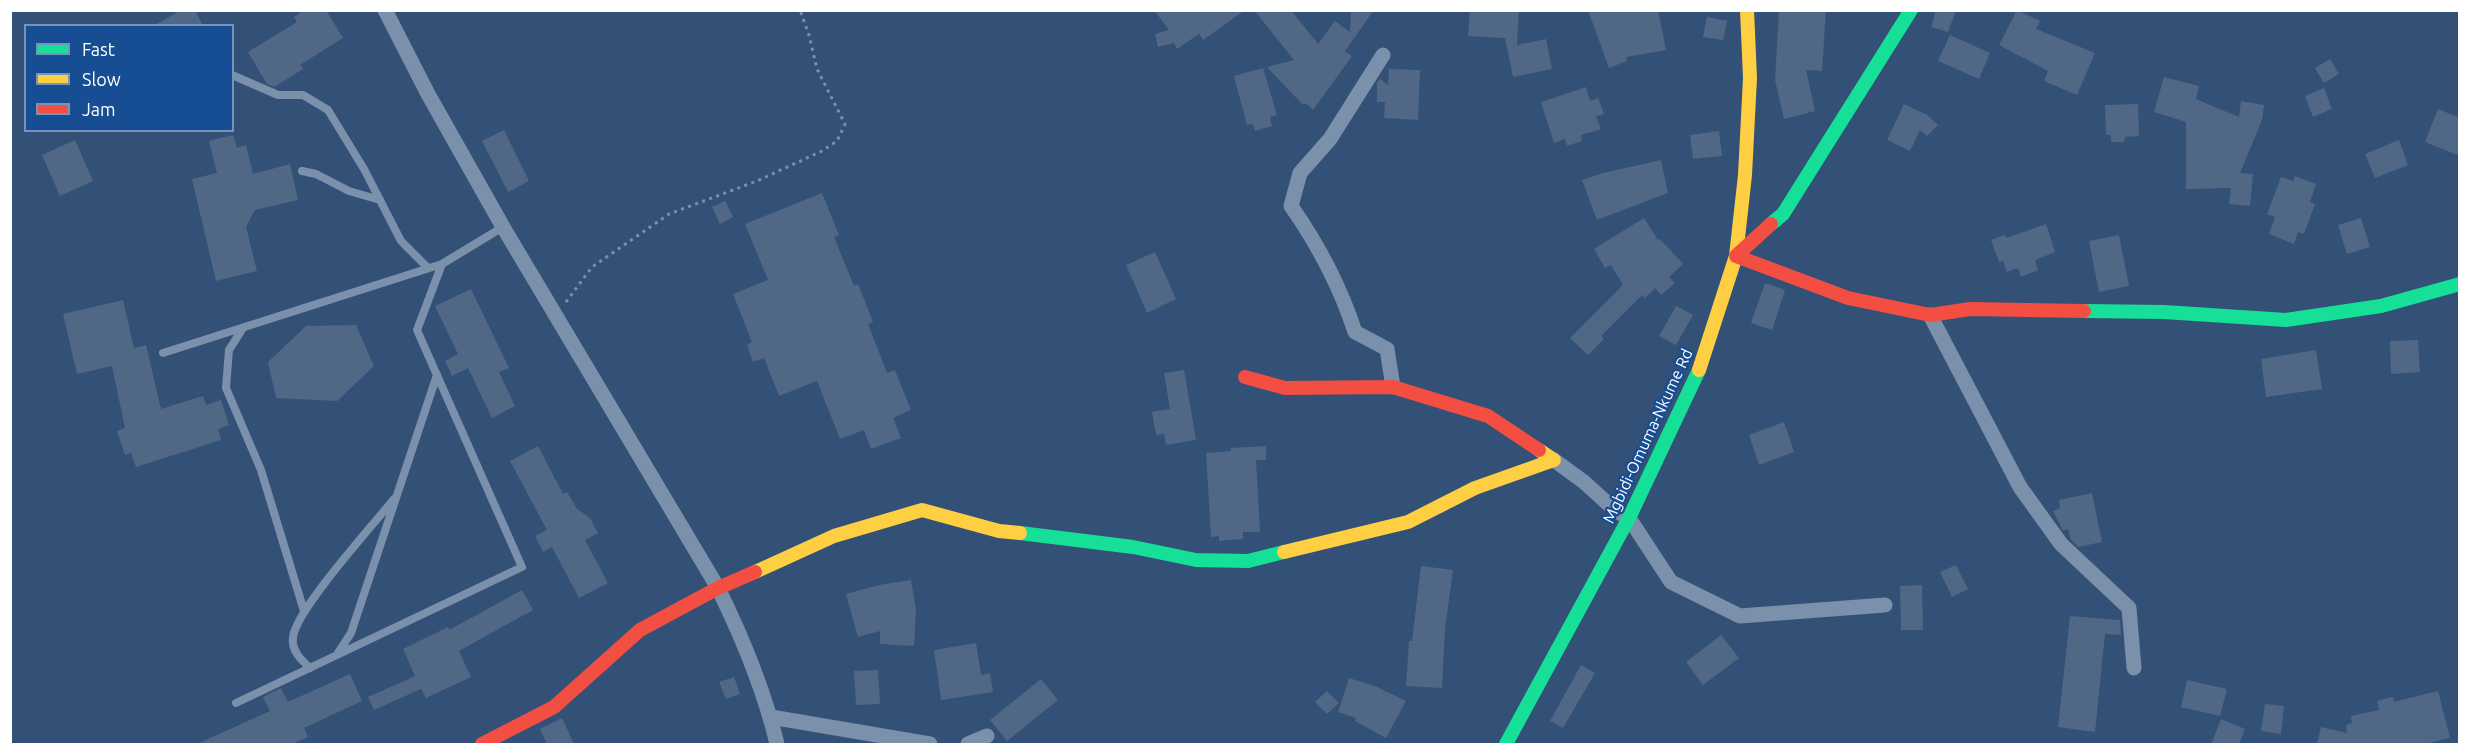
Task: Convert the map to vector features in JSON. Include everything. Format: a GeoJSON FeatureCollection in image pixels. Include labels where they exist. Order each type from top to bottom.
{"type":"FeatureCollection","features":[{"type":"Feature","properties":{"kind":"street"},"geometry":{"type":"LineString","coordinates":[[385,10],[428,94],[503,227],[718,588],[744,642],[771,717],[777,744]]}},
{"type":"Feature","properties":{"kind":"street","name":"Mgbidi-Omuma-Nkume Rd"},"geometry":{"type":"LineString","coordinates":[[1506,744],[1629,518],[1702,364],[1736,256],[1745,175],[1750,78],[1747,10]]}},
{"type":"Feature","properties":{"kind":"street"},"geometry":{"type":"LineString","coordinates":[[1911,10],[1783,214],[1736,256],[1848,298],[1930,315],[1970,309],[2164,312],[2286,320],[2381,306],[2460,284]]}},
{"type":"Feature","properties":{"kind":"street"},"geometry":{"type":"LineString","coordinates":[[1383,55],[1330,139],[1300,173],[1291,206],[1308,229],[1341,289],[1355,332],[1387,349],[1393,387]]}},
{"type":"Feature","properties":{"kind":"street"},"geometry":{"type":"LineString","coordinates":[[1930,315],[2020,487],[2061,544],[2129,608],[2134,668]]}},
{"type":"Feature","properties":{"kind":"street"},"geometry":{"type":"LineString","coordinates":[[1245,376],[1285,388],[1393,387],[1488,416],[1554,460],[1584,482],[1616,511],[1629,518],[1671,582],[1740,616],[1885,605]]}},
{"type":"Feature","properties":{"kind":"street"},"geometry":{"type":"LineString","coordinates":[[482,744],[554,707],[640,630],[718,588],[834,536],[922,510],[999,531],[1133,547],[1196,560],[1248,561],[1408,522],[1475,489],[1554,460]]}},
{"type":"Feature","properties":{"kind":"street"},"geometry":{"type":"LineString","coordinates":[[771,717],[930,744]]}},
{"type":"Feature","properties":{"kind":"street"},"geometry":{"type":"LineString","coordinates":[[968,744],[987,736]]}},
{"type":"Feature","properties":{"kind":"lane"},"geometry":{"type":"LineString","coordinates":[[234,76],[278,95],[303,95],[328,110],[401,241],[428,268]]}},
{"type":"Feature","properties":{"kind":"lane"},"geometry":{"type":"LineString","coordinates":[[302,171],[316,174],[349,191],[380,200]]}},
{"type":"Feature","properties":{"kind":"lane"},"geometry":{"type":"LineString","coordinates":[[163,353],[442,264],[503,227]]}},
{"type":"Feature","properties":{"kind":"lane"},"geometry":{"type":"LineString","coordinates":[[236,703],[522,567],[417,330],[442,264]]}},
{"type":"Feature","properties":{"kind":"lane"},"geometry":{"type":"LineString","coordinates":[[243,328],[229,350],[226,388],[261,470],[304,611]]}},
{"type":"Feature","properties":{"kind":"lane"},"geometry":{"type":"LineString","coordinates":[[338,654],[351,633],[437,375]]}},
{"type":"Feature","properties":{"kind":"lane"},"geometry":{"type":"LineString","coordinates":[[310,668],[297,656],[292,637],[304,611],[397,495]]}},
{"type":"Feature","properties":{"kind":"path"},"geometry":{"type":"LineString","coordinates":[[556,315],[592,267],[669,214],[757,181],[822,151],[837,141],[845,124],[817,69],[800,10]]}},
{"type":"Feature","properties":{"kind":"building"},"geometry":{"type":"Polygon","coordinates":[[[181,10],[195,10],[202,24],[156,24],[181,10]]]}},
{"type":"Feature","properties":{"kind":"building"},"geometry":{"type":"Polygon","coordinates":[[[304,10],[326,10],[343,38],[300,65],[303,69],[274,87],[267,84],[248,52],[297,22],[294,17],[304,10]]]}},
{"type":"Feature","properties":{"kind":"building"},"geometry":{"type":"Polygon","coordinates":[[[1154,10],[1245,10],[1203,40],[1199,34],[1177,49],[1174,43],[1158,47],[1155,34],[1169,30],[1154,10]]]}},
{"type":"Feature","properties":{"kind":"building"},"geometry":{"type":"Polygon","coordinates":[[[1254,10],[1291,10],[1318,44],[1335,21],[1350,32],[1351,10],[1374,10],[1345,51],[1352,56],[1313,110],[1306,103],[1303,105],[1267,67],[1294,60],[1254,10]]]}},
{"type":"Feature","properties":{"kind":"building"},"geometry":{"type":"Polygon","coordinates":[[[1470,10],[1519,10],[1517,45],[1546,39],[1552,69],[1513,77],[1505,38],[1468,36],[1470,10]]]}},
{"type":"Feature","properties":{"kind":"building"},"geometry":{"type":"Polygon","coordinates":[[[1588,10],[1658,10],[1666,50],[1626,57],[1627,61],[1609,68],[1588,10]]]}},
{"type":"Feature","properties":{"kind":"building"},"geometry":{"type":"Polygon","coordinates":[[[1779,10],[1826,10],[1822,71],[1806,70],[1815,111],[1784,119],[1775,80],[1779,10]]]}},
{"type":"Feature","properties":{"kind":"building"},"geometry":{"type":"Polygon","coordinates":[[[1936,10],[1956,10],[1948,32],[1931,27],[1936,10]]]}},
{"type":"Feature","properties":{"kind":"building"},"geometry":{"type":"Polygon","coordinates":[[[2017,10],[2040,21],[2036,29],[2095,53],[2077,95],[2044,81],[2048,71],[1999,45],[2017,10]]]}},
{"type":"Feature","properties":{"kind":"building"},"geometry":{"type":"Polygon","coordinates":[[[1707,17],[1727,21],[1723,40],[1703,37],[1707,17]]]}},
{"type":"Feature","properties":{"kind":"building"},"geometry":{"type":"Polygon","coordinates":[[[1950,35],[1990,53],[1979,79],[1938,61],[1950,35]]]}},
{"type":"Feature","properties":{"kind":"building"},"geometry":{"type":"Polygon","coordinates":[[[2330,59],[2339,74],[2324,83],[2315,68],[2330,59]]]}},
{"type":"Feature","properties":{"kind":"building"},"geometry":{"type":"Polygon","coordinates":[[[1263,68],[1277,115],[1270,117],[1272,126],[1255,131],[1253,124],[1247,125],[1234,76],[1263,68]]]}},
{"type":"Feature","properties":{"kind":"building"},"geometry":{"type":"Polygon","coordinates":[[[1389,69],[1420,70],[1418,120],[1384,118],[1385,102],[1377,102],[1377,82],[1380,79],[1388,85],[1389,69]]]}},
{"type":"Feature","properties":{"kind":"building"},"geometry":{"type":"Polygon","coordinates":[[[2164,77],[2199,86],[2196,99],[2239,117],[2241,101],[2264,105],[2262,120],[2240,173],[2253,174],[2250,206],[2229,204],[2231,188],[2186,189],[2186,122],[2154,112],[2164,77]]]}},
{"type":"Feature","properties":{"kind":"building"},"geometry":{"type":"Polygon","coordinates":[[[1586,87],[1590,101],[1598,98],[1604,114],[1596,116],[1601,129],[1581,135],[1582,141],[1567,146],[1565,139],[1554,143],[1541,102],[1586,87]]]}},
{"type":"Feature","properties":{"kind":"building"},"geometry":{"type":"Polygon","coordinates":[[[2324,88],[2332,109],[2313,117],[2305,96],[2324,88]]]}},
{"type":"Feature","properties":{"kind":"building"},"geometry":{"type":"Polygon","coordinates":[[[1904,104],[1927,115],[1938,125],[1927,136],[1920,130],[1910,151],[1887,140],[1904,104]]]}},
{"type":"Feature","properties":{"kind":"building"},"geometry":{"type":"Polygon","coordinates":[[[2138,104],[2139,136],[2125,137],[2124,142],[2111,142],[2111,135],[2106,135],[2105,105],[2138,104]]]}},
{"type":"Feature","properties":{"kind":"building"},"geometry":{"type":"Polygon","coordinates":[[[2438,109],[2460,118],[2460,156],[2425,142],[2438,109]]]}},
{"type":"Feature","properties":{"kind":"building"},"geometry":{"type":"Polygon","coordinates":[[[504,130],[529,181],[508,192],[482,141],[504,130]]]}},
{"type":"Feature","properties":{"kind":"building"},"geometry":{"type":"Polygon","coordinates":[[[1719,131],[1722,156],[1693,159],[1690,135],[1719,131]]]}},
{"type":"Feature","properties":{"kind":"building"},"geometry":{"type":"Polygon","coordinates":[[[233,135],[237,148],[246,145],[253,174],[290,164],[298,200],[255,210],[246,227],[257,271],[216,281],[192,179],[217,173],[209,141],[233,135]]]}},
{"type":"Feature","properties":{"kind":"building"},"geometry":{"type":"Polygon","coordinates":[[[75,140],[93,181],[60,196],[42,155],[75,140]]]}},
{"type":"Feature","properties":{"kind":"building"},"geometry":{"type":"Polygon","coordinates":[[[2399,140],[2408,165],[2375,178],[2365,154],[2399,140]]]}},
{"type":"Feature","properties":{"kind":"building"},"geometry":{"type":"Polygon","coordinates":[[[1661,160],[1668,193],[1597,220],[1582,180],[1661,160]]]}},
{"type":"Feature","properties":{"kind":"building"},"geometry":{"type":"Polygon","coordinates":[[[2295,176],[2316,184],[2310,202],[2315,204],[2304,234],[2298,232],[2294,244],[2269,234],[2275,217],[2267,214],[2281,177],[2293,181],[2295,176]]]}},
{"type":"Feature","properties":{"kind":"building"},"geometry":{"type":"Polygon","coordinates":[[[822,193],[839,235],[834,237],[854,286],[858,284],[873,322],[868,324],[887,373],[895,370],[911,410],[893,418],[901,438],[871,449],[864,430],[840,439],[817,381],[779,396],[764,358],[753,362],[747,345],[752,342],[733,294],[768,280],[745,224],[822,193]]]}},
{"type":"Feature","properties":{"kind":"building"},"geometry":{"type":"Polygon","coordinates":[[[725,201],[733,217],[720,224],[712,207],[725,201]]]}},
{"type":"Feature","properties":{"kind":"building"},"geometry":{"type":"Polygon","coordinates":[[[1644,218],[1658,240],[1660,239],[1683,264],[1669,277],[1675,283],[1661,295],[1655,288],[1645,298],[1642,295],[1601,336],[1604,339],[1588,355],[1570,338],[1623,285],[1611,265],[1605,268],[1594,249],[1644,218]]]}},
{"type":"Feature","properties":{"kind":"building"},"geometry":{"type":"Polygon","coordinates":[[[2361,218],[2370,247],[2347,254],[2338,225],[2361,218]]]}},
{"type":"Feature","properties":{"kind":"building"},"geometry":{"type":"Polygon","coordinates":[[[2046,224],[2055,252],[2035,260],[2038,270],[2021,277],[2018,268],[2007,272],[2003,261],[1999,262],[1991,240],[2005,235],[2007,238],[2046,224]]]}},
{"type":"Feature","properties":{"kind":"building"},"geometry":{"type":"Polygon","coordinates":[[[2119,235],[2129,286],[2099,292],[2089,241],[2119,235]]]}},
{"type":"Feature","properties":{"kind":"building"},"geometry":{"type":"Polygon","coordinates":[[[1155,252],[1176,299],[1147,313],[1126,265],[1155,252]]]}},
{"type":"Feature","properties":{"kind":"building"},"geometry":{"type":"Polygon","coordinates":[[[1765,283],[1785,290],[1772,330],[1751,323],[1765,283]]]}},
{"type":"Feature","properties":{"kind":"building"},"geometry":{"type":"Polygon","coordinates":[[[471,289],[509,368],[499,372],[515,406],[492,418],[468,368],[452,376],[445,361],[458,354],[435,306],[471,289]]]}},
{"type":"Feature","properties":{"kind":"building"},"geometry":{"type":"Polygon","coordinates":[[[123,300],[134,348],[146,345],[161,409],[203,396],[206,405],[221,400],[229,425],[218,429],[221,440],[136,467],[131,453],[125,455],[117,431],[125,428],[112,366],[77,374],[63,314],[123,300]]]}},
{"type":"Feature","properties":{"kind":"building"},"geometry":{"type":"Polygon","coordinates":[[[1676,306],[1693,315],[1676,345],[1659,336],[1676,306]]]}},
{"type":"Feature","properties":{"kind":"building"},"geometry":{"type":"Polygon","coordinates":[[[356,325],[374,366],[337,401],[276,398],[268,362],[306,326],[356,325]]]}},
{"type":"Feature","properties":{"kind":"building"},"geometry":{"type":"Polygon","coordinates":[[[2418,340],[2420,372],[2391,374],[2390,341],[2418,340]]]}},
{"type":"Feature","properties":{"kind":"building"},"geometry":{"type":"Polygon","coordinates":[[[2316,350],[2322,389],[2266,397],[2261,359],[2316,350]]]}},
{"type":"Feature","properties":{"kind":"building"},"geometry":{"type":"Polygon","coordinates":[[[1184,370],[1196,440],[1166,445],[1164,434],[1156,435],[1152,412],[1170,409],[1164,373],[1184,370]]]}},
{"type":"Feature","properties":{"kind":"building"},"geometry":{"type":"Polygon","coordinates":[[[1784,422],[1794,452],[1759,465],[1749,435],[1784,422]]]}},
{"type":"Feature","properties":{"kind":"building"},"geometry":{"type":"Polygon","coordinates":[[[538,446],[563,494],[567,492],[577,509],[590,518],[598,533],[585,540],[608,583],[579,598],[552,547],[543,552],[535,536],[547,530],[510,461],[538,446]]]}},
{"type":"Feature","properties":{"kind":"building"},"geometry":{"type":"Polygon","coordinates":[[[1266,446],[1266,460],[1256,460],[1260,532],[1243,532],[1243,539],[1219,541],[1219,536],[1211,537],[1206,453],[1231,451],[1231,448],[1266,446]]]}},
{"type":"Feature","properties":{"kind":"building"},"geometry":{"type":"Polygon","coordinates":[[[2092,493],[2102,542],[2078,547],[2071,540],[2068,529],[2063,531],[2053,511],[2060,508],[2059,500],[2092,493]]]}},
{"type":"Feature","properties":{"kind":"building"},"geometry":{"type":"Polygon","coordinates":[[[1956,565],[1968,589],[1952,597],[1940,572],[1956,565]]]}},
{"type":"Feature","properties":{"kind":"building"},"geometry":{"type":"Polygon","coordinates":[[[1421,566],[1453,570],[1445,629],[1442,688],[1406,686],[1409,641],[1412,641],[1421,566]]]}},
{"type":"Feature","properties":{"kind":"building"},"geometry":{"type":"Polygon","coordinates":[[[911,580],[916,610],[914,646],[880,644],[880,631],[858,637],[846,594],[879,585],[911,580]]]}},
{"type":"Feature","properties":{"kind":"building"},"geometry":{"type":"Polygon","coordinates":[[[1922,585],[1923,630],[1901,630],[1900,586],[1922,585]]]}},
{"type":"Feature","properties":{"kind":"building"},"geometry":{"type":"Polygon","coordinates":[[[522,590],[533,610],[459,651],[471,677],[426,698],[421,689],[374,710],[368,697],[415,676],[403,649],[448,627],[449,630],[522,590]]]}},
{"type":"Feature","properties":{"kind":"building"},"geometry":{"type":"Polygon","coordinates":[[[2070,616],[2120,620],[2121,635],[2105,634],[2095,732],[2058,727],[2070,616]]]}},
{"type":"Feature","properties":{"kind":"building"},"geometry":{"type":"Polygon","coordinates":[[[1721,635],[1739,658],[1703,685],[1686,662],[1721,635]]]}},
{"type":"Feature","properties":{"kind":"building"},"geometry":{"type":"Polygon","coordinates":[[[976,643],[981,675],[990,673],[993,692],[941,700],[934,650],[976,643]]]}},
{"type":"Feature","properties":{"kind":"building"},"geometry":{"type":"Polygon","coordinates":[[[1581,665],[1595,673],[1563,728],[1550,721],[1581,665]]]}},
{"type":"Feature","properties":{"kind":"building"},"geometry":{"type":"Polygon","coordinates":[[[878,670],[880,704],[856,705],[854,671],[878,670]]]}},
{"type":"Feature","properties":{"kind":"building"},"geometry":{"type":"Polygon","coordinates":[[[350,674],[362,701],[304,728],[308,737],[292,744],[197,744],[270,711],[263,697],[281,688],[288,702],[350,674]]]}},
{"type":"Feature","properties":{"kind":"building"},"geometry":{"type":"Polygon","coordinates":[[[734,677],[740,694],[726,699],[719,682],[734,677]]]}},
{"type":"Feature","properties":{"kind":"building"},"geometry":{"type":"Polygon","coordinates":[[[1349,678],[1377,687],[1406,701],[1386,738],[1355,721],[1356,718],[1338,712],[1349,678]]]}},
{"type":"Feature","properties":{"kind":"building"},"geometry":{"type":"Polygon","coordinates":[[[1041,679],[1058,700],[1007,741],[990,720],[1041,679]]]}},
{"type":"Feature","properties":{"kind":"building"},"geometry":{"type":"Polygon","coordinates":[[[2187,680],[2227,689],[2220,716],[2181,707],[2187,680]]]}},
{"type":"Feature","properties":{"kind":"building"},"geometry":{"type":"Polygon","coordinates":[[[1327,691],[1339,703],[1327,714],[1315,702],[1327,691]]]}},
{"type":"Feature","properties":{"kind":"building"},"geometry":{"type":"Polygon","coordinates":[[[2438,691],[2450,738],[2425,744],[2317,744],[2321,727],[2347,733],[2346,725],[2352,723],[2351,716],[2379,710],[2377,701],[2393,697],[2394,702],[2438,691]]]}},
{"type":"Feature","properties":{"kind":"building"},"geometry":{"type":"Polygon","coordinates":[[[2265,704],[2284,706],[2281,734],[2261,731],[2265,704]]]}},
{"type":"Feature","properties":{"kind":"building"},"geometry":{"type":"Polygon","coordinates":[[[562,718],[574,744],[547,744],[540,729],[562,718]]]}},
{"type":"Feature","properties":{"kind":"building"},"geometry":{"type":"Polygon","coordinates":[[[2221,719],[2245,729],[2239,744],[2211,744],[2221,719]]]}},
{"type":"Feature","properties":{"kind":"traffic: fast"},"geometry":{"type":"LineString","coordinates":[[1771,224],[1783,214],[1911,10]]}},
{"type":"Feature","properties":{"kind":"traffic: fast"},"geometry":{"type":"LineString","coordinates":[[2084,311],[2164,312],[2286,320],[2381,306],[2460,284]]}},
{"type":"Feature","properties":{"kind":"traffic: fast"},"geometry":{"type":"LineString","coordinates":[[1506,744],[1629,518],[1699,370]]}},
{"type":"Feature","properties":{"kind":"traffic: fast"},"geometry":{"type":"LineString","coordinates":[[1020,533],[1133,547],[1196,560],[1248,561],[1284,552]]}},
{"type":"Feature","properties":{"kind":"traffic: slow"},"geometry":{"type":"LineString","coordinates":[[1699,370],[1736,256],[1745,175],[1750,78],[1747,10]]}},
{"type":"Feature","properties":{"kind":"traffic: slow"},"geometry":{"type":"LineString","coordinates":[[1284,552],[1408,522],[1475,488],[1554,460],[1539,450]]}},
{"type":"Feature","properties":{"kind":"traffic: slow"},"geometry":{"type":"LineString","coordinates":[[755,572],[834,536],[922,510],[999,531],[1020,533]]}},
{"type":"Feature","properties":{"kind":"traffic: jam"},"geometry":{"type":"LineString","coordinates":[[1771,224],[1736,256],[1848,298],[1930,315],[1970,309],[2084,311]]}},
{"type":"Feature","properties":{"kind":"traffic: jam"},"geometry":{"type":"LineString","coordinates":[[1245,377],[1285,388],[1393,387],[1488,416],[1539,450]]}},
{"type":"Feature","properties":{"kind":"traffic: jam"},"geometry":{"type":"LineString","coordinates":[[482,744],[554,707],[640,630],[718,588],[755,572]]}}]}
